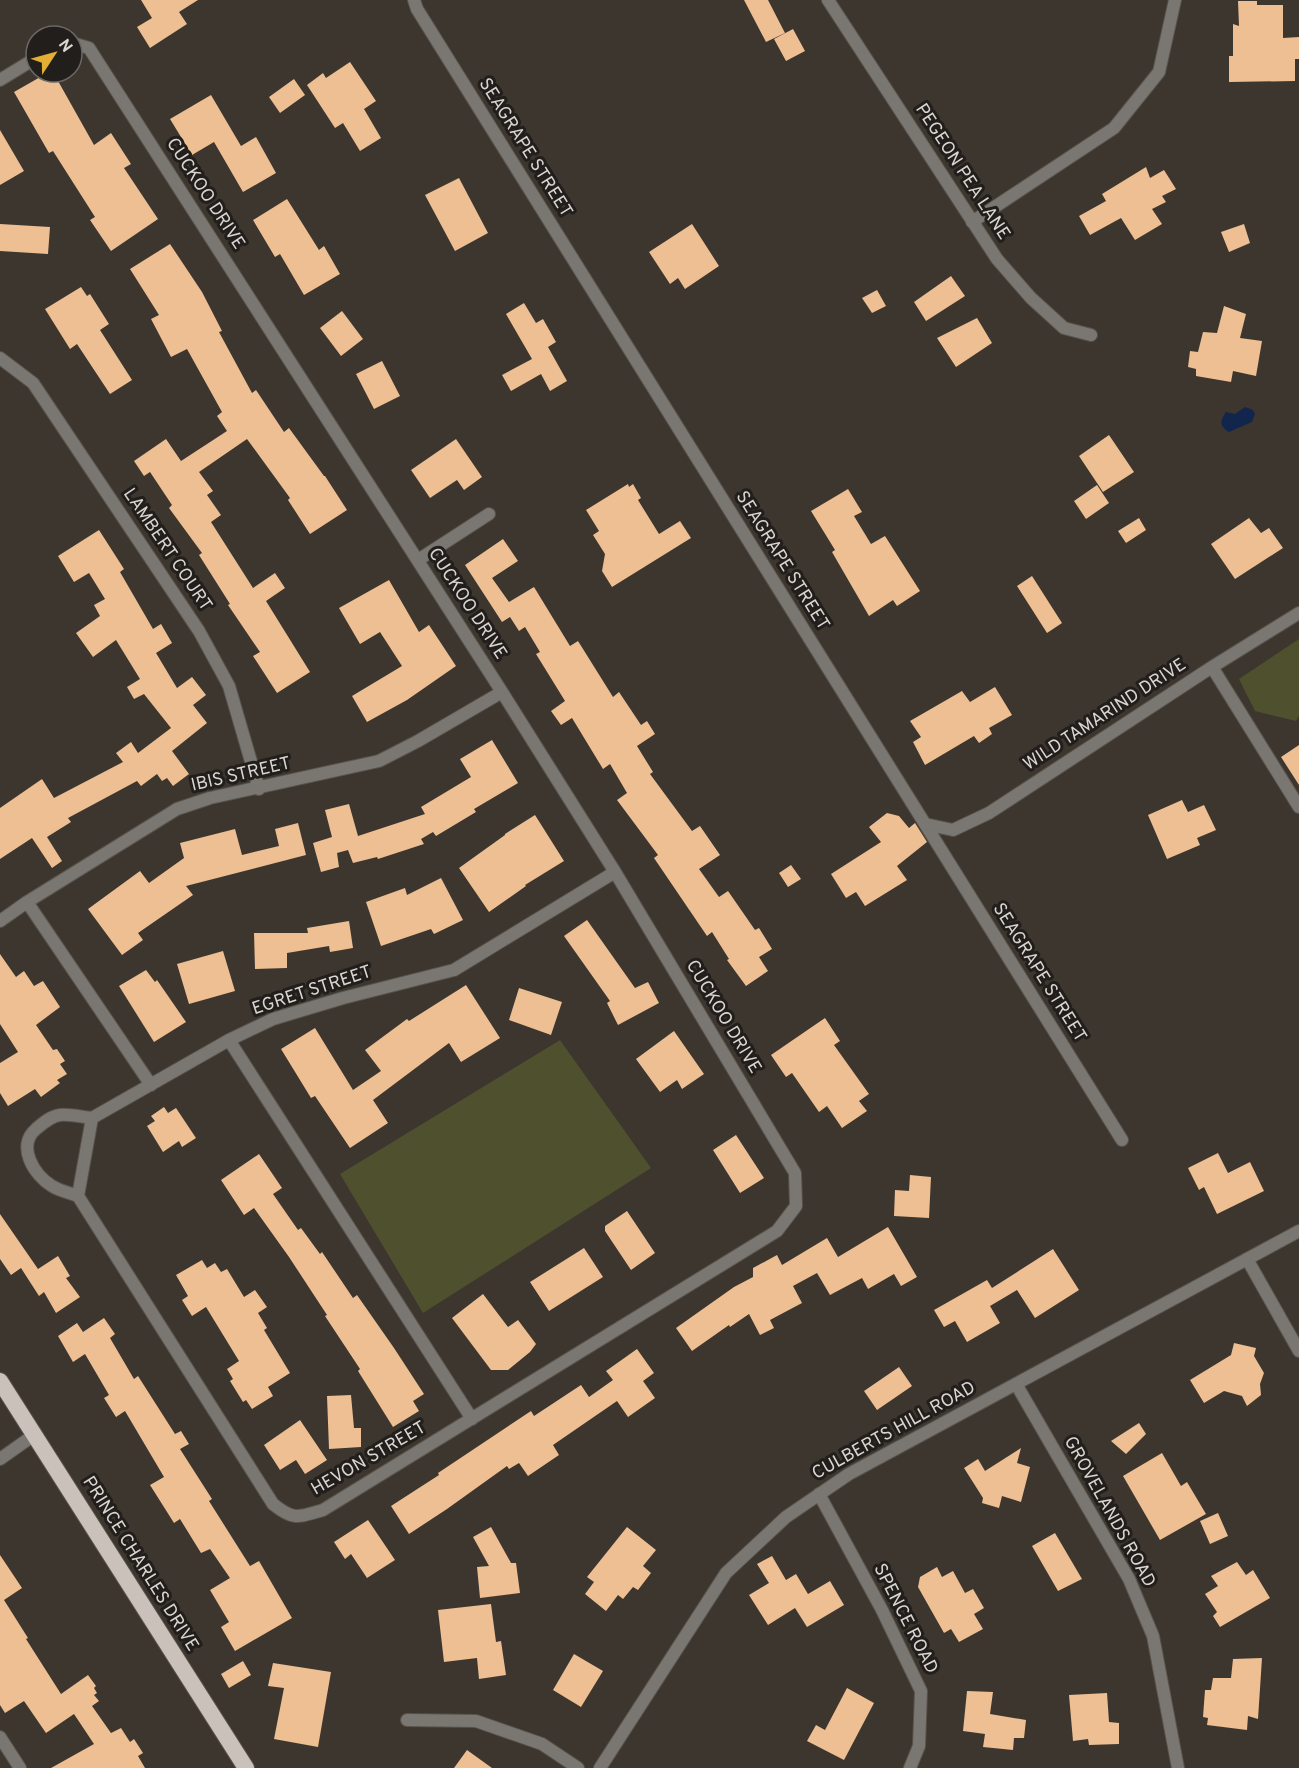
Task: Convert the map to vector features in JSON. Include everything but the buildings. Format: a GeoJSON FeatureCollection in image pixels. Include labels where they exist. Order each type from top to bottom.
{"type":"FeatureCollection","features":[{"type":"Feature","properties":{"kind":"highway","name":"PRINCE CHARLES DRIVE"},"geometry":{"type":"LineString","coordinates":[[0,1381],[246,1768]]}},
{"type":"Feature","properties":{"kind":"street","name":"SEAGRAPE STREET"},"geometry":{"type":"LineString","coordinates":[[414,0],[417,9],[1122,1140]]}},
{"type":"Feature","properties":{"kind":"street","name":"PEGEON PEA LANE"},"geometry":{"type":"LineString","coordinates":[[828,0],[997,259],[1031,298],[1064,328],[1091,335]]}},
{"type":"Feature","properties":{"kind":"street"},"geometry":{"type":"LineString","coordinates":[[972,222],[1114,128],[1159,72],[1175,0]]}},
{"type":"Feature","properties":{"kind":"street","name":"CUCKOO DRIVE"},"geometry":{"type":"LineString","coordinates":[[84,47],[89,48],[418,560],[615,872],[795,1173],[796,1206]]}},
{"type":"Feature","properties":{"kind":"street"},"geometry":{"type":"LineString","coordinates":[[0,80],[24,65]]}},
{"type":"Feature","properties":{"kind":"street","name":"LAMBERT COURT"},"geometry":{"type":"LineString","coordinates":[[0,358],[33,383],[200,631],[229,687],[259,789]]}},
{"type":"Feature","properties":{"kind":"street"},"geometry":{"type":"LineString","coordinates":[[418,560],[489,514]]}},
{"type":"Feature","properties":{"kind":"street","name":"WILD TAMARIND DRIVE"},"geometry":{"type":"LineString","coordinates":[[926,824],[953,830],[989,813],[1299,613]]}},
{"type":"Feature","properties":{"kind":"street"},"geometry":{"type":"LineString","coordinates":[[1212,667],[1299,807]]}},
{"type":"Feature","properties":{"kind":"street","name":"IBIS STREET"},"geometry":{"type":"LineString","coordinates":[[0,921],[177,809],[210,798],[379,761],[502,692]]}},
{"type":"Feature","properties":{"kind":"street","name":"EGRET STREET"},"geometry":{"type":"LineString","coordinates":[[92,1118],[229,1040],[273,1019],[343,998],[454,970],[615,872]]}},
{"type":"Feature","properties":{"kind":"street"},"geometry":{"type":"LineString","coordinates":[[27,902],[151,1085]]}},
{"type":"Feature","properties":{"kind":"street"},"geometry":{"type":"LineString","coordinates":[[229,1040],[472,1419]]}},
{"type":"Feature","properties":{"kind":"street"},"geometry":{"type":"LineString","coordinates":[[57,1115],[92,1118],[78,1196],[53,1187],[40,1177],[29,1161],[28,1146],[31,1133],[45,1121],[57,1115]]}},
{"type":"Feature","properties":{"kind":"street","name":"HEVON STREET"},"geometry":{"type":"LineString","coordinates":[[78,1196],[273,1504],[287,1516],[302,1516],[323,1510],[777,1232],[796,1206]]}},
{"type":"Feature","properties":{"kind":"street","name":"CULBERTS HILL ROAD"},"geometry":{"type":"LineString","coordinates":[[600,1768],[726,1573],[786,1517],[849,1474],[1299,1231]]}},
{"type":"Feature","properties":{"kind":"street"},"geometry":{"type":"LineString","coordinates":[[1247,1259],[1299,1351]]}},
{"type":"Feature","properties":{"kind":"street","name":"GROVELANDS ROAD"},"geometry":{"type":"LineString","coordinates":[[1016,1384],[1129,1579],[1154,1636],[1178,1768]]}},
{"type":"Feature","properties":{"kind":"street"},"geometry":{"type":"LineString","coordinates":[[0,1459],[34,1435]]}},
{"type":"Feature","properties":{"kind":"street","name":"SPENCE ROAD"},"geometry":{"type":"LineString","coordinates":[[819,1494],[882,1610],[921,1691],[919,1746],[910,1768]]}},
{"type":"Feature","properties":{"kind":"street"},"geometry":{"type":"LineString","coordinates":[[407,1720],[476,1721],[542,1744],[578,1768]]}},
{"type":"Feature","properties":{"kind":"street"},"geometry":{"type":"LineString","coordinates":[[0,1737],[20,1768]]}},
{"type":"Feature","properties":{"kind":"green space"},"geometry":{"type":"Polygon","coordinates":[[[1299,639],[1299,716],[1296,721],[1255,711],[1239,679],[1299,639]]]}},
{"type":"Feature","properties":{"kind":"green space"},"geometry":{"type":"Polygon","coordinates":[[[560,1040],[651,1168],[423,1313],[340,1174],[560,1040]]]}},
{"type":"Feature","properties":{"kind":"water"},"geometry":{"type":"Polygon","coordinates":[[[1245,407],[1253,410],[1255,414],[1252,422],[1229,432],[1223,428],[1222,423],[1226,412],[1235,414],[1245,407]]]}}]}
